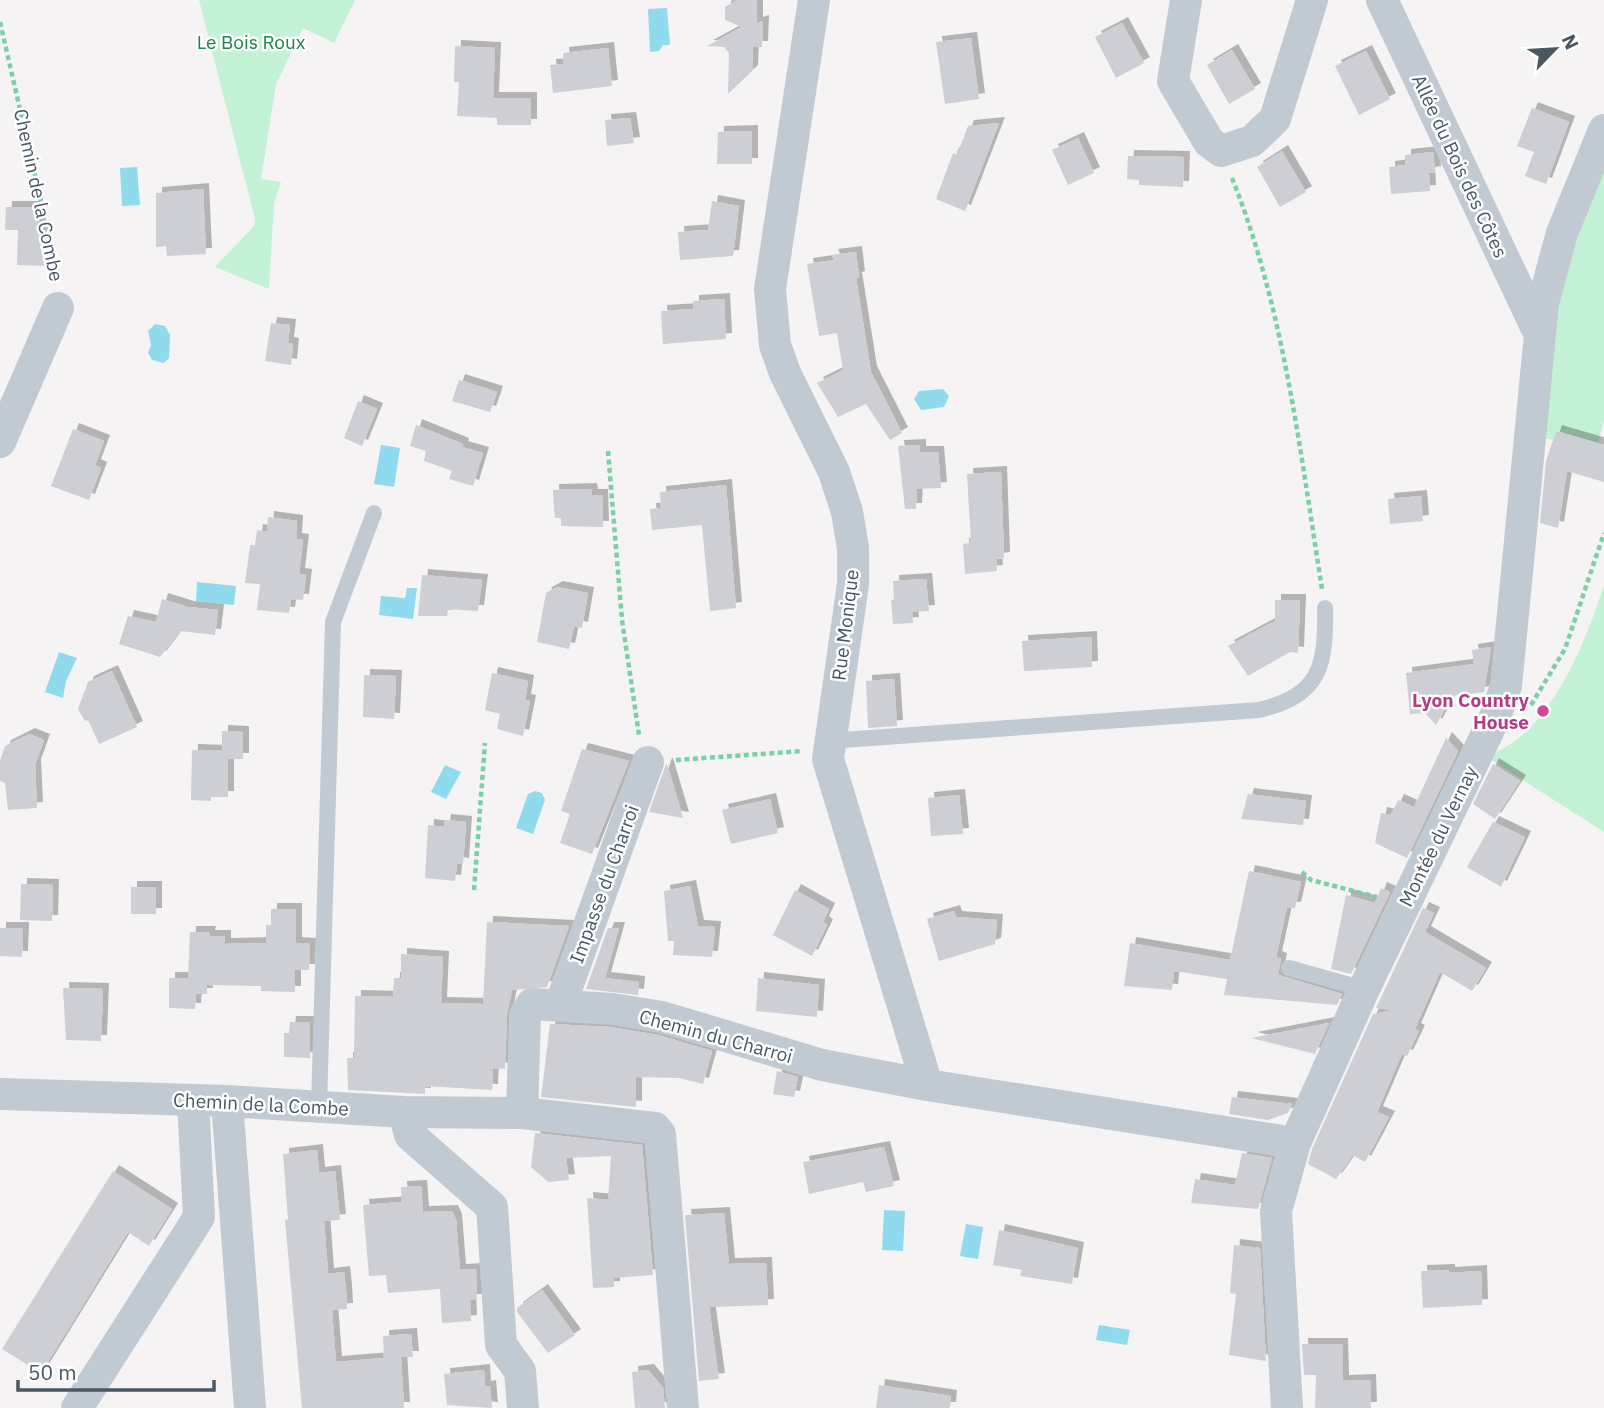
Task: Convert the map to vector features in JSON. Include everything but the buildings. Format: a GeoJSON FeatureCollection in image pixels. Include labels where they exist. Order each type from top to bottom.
{"type":"FeatureCollection","features":[{"type":"Feature","properties":{"kind":"street","name":"Rue Monique"},"geometry":{"type":"LineString","coordinates":[[814,0],[770,289],[770,317],[785,373],[834,472],[847,512],[853,548],[853,584],[828,760],[927,1085]]}},
{"type":"Feature","properties":{"kind":"street"},"geometry":{"type":"LineString","coordinates":[[1186,0],[1172,81],[1209,142],[1221,151],[1252,141],[1275,119],[1312,0]]}},
{"type":"Feature","properties":{"kind":"street","name":"Allée du Bois des Côtes"},"geometry":{"type":"LineString","coordinates":[[1382,0],[1538,331]]}},
{"type":"Feature","properties":{"kind":"street","name":"Montée du Vernay"},"geometry":{"type":"LineString","coordinates":[[1287,1408],[1276,1211],[1295,1143],[1364,989],[1495,717],[1506,687],[1538,331],[1562,233],[1604,130]]}},
{"type":"Feature","properties":{"kind":"street","name":"Chemin de la Combe"},"geometry":{"type":"LineString","coordinates":[[0,442],[58,308]]}},
{"type":"Feature","properties":{"kind":"street","name":"Impasse du Charroi"},"geometry":{"type":"LineString","coordinates":[[560,1006],[648,762]]}},
{"type":"Feature","properties":{"kind":"street","name":"Chemin du Charroi"},"geometry":{"type":"LineString","coordinates":[[522,1113],[525,1015],[532,1004],[612,1009],[662,1017],[822,1065],[927,1085],[1295,1143]]}},
{"type":"Feature","properties":{"kind":"street","name":"Chemin de la Combe"},"geometry":{"type":"LineString","coordinates":[[0,1094],[227,1101],[404,1112],[522,1113]]}},
{"type":"Feature","properties":{"kind":"street"},"geometry":{"type":"LineString","coordinates":[[78,1408],[199,1217],[193,1100]]}},
{"type":"Feature","properties":{"kind":"street"},"geometry":{"type":"LineString","coordinates":[[227,1101],[250,1408]]}},
{"type":"Feature","properties":{"kind":"street"},"geometry":{"type":"LineString","coordinates":[[404,1112],[410,1135],[492,1207],[501,1345],[520,1371],[523,1408]]}},
{"type":"Feature","properties":{"kind":"street"},"geometry":{"type":"LineString","coordinates":[[522,1113],[655,1128],[660,1134],[683,1408]]}},
{"type":"Feature","properties":{"kind":"lane"},"geometry":{"type":"LineString","coordinates":[[319,1106],[333,622],[374,513]]}},
{"type":"Feature","properties":{"kind":"lane"},"geometry":{"type":"LineString","coordinates":[[829,745],[1259,710],[1279,705],[1309,685],[1319,668],[1326,650],[1325,608]]}},
{"type":"Feature","properties":{"kind":"lane"},"geometry":{"type":"LineString","coordinates":[[1289,968],[1364,989]]}},
{"type":"Feature","properties":{"kind":"path","name":"Chemin de la Combe"},"geometry":{"type":"LineString","coordinates":[[0,22],[57,265],[58,308]]}},
{"type":"Feature","properties":{"kind":"path"},"geometry":{"type":"LineString","coordinates":[[1221,151],[1256,247],[1277,328],[1325,608]]}},
{"type":"Feature","properties":{"kind":"path"},"geometry":{"type":"LineString","coordinates":[[608,450],[622,620],[642,756],[648,762],[829,745]]}},
{"type":"Feature","properties":{"kind":"path"},"geometry":{"type":"LineString","coordinates":[[1527,711],[1565,649],[1604,533]]}},
{"type":"Feature","properties":{"kind":"path"},"geometry":{"type":"LineString","coordinates":[[474,890],[485,743]]}},
{"type":"Feature","properties":{"kind":"path"},"geometry":{"type":"LineString","coordinates":[[1302,872],[1311,880],[1405,904]]}},
{"type":"Feature","properties":{"kind":"green space","name":"Le Bois Roux"},"geometry":{"type":"Polygon","coordinates":[[[199,0],[355,0],[334,43],[303,28],[276,84],[261,179],[281,182],[274,203],[269,289],[215,267],[254,226],[255,219],[199,0]]]}},
{"type":"Feature","properties":{"kind":"green space"},"geometry":{"type":"Polygon","coordinates":[[[1604,156],[1604,422],[1598,443],[1556,431],[1553,440],[1535,436],[1552,290],[1604,156]]]}},
{"type":"Feature","properties":{"kind":"green space"},"geometry":{"type":"Polygon","coordinates":[[[1604,585],[1604,832],[1487,757],[1523,734],[1553,699],[1583,643],[1604,585]]]}},
{"type":"Feature","properties":{"kind":"water"},"geometry":{"type":"Polygon","coordinates":[[[667,8],[670,45],[663,45],[659,51],[650,52],[648,9],[667,8]]]}},
{"type":"Feature","properties":{"kind":"water"},"geometry":{"type":"Polygon","coordinates":[[[137,167],[140,205],[122,206],[120,168],[137,167]]]}},
{"type":"Feature","properties":{"kind":"water"},"geometry":{"type":"Polygon","coordinates":[[[155,324],[165,326],[170,335],[169,358],[164,363],[152,360],[148,353],[151,345],[148,331],[155,324]]]}},
{"type":"Feature","properties":{"kind":"water"},"geometry":{"type":"Polygon","coordinates":[[[943,389],[949,396],[944,407],[921,410],[914,399],[919,391],[943,389]]]}},
{"type":"Feature","properties":{"kind":"water"},"geometry":{"type":"Polygon","coordinates":[[[381,445],[400,448],[394,487],[374,484],[381,445]]]}},
{"type":"Feature","properties":{"kind":"water"},"geometry":{"type":"Polygon","coordinates":[[[197,582],[236,586],[234,605],[196,601],[197,582]]]}},
{"type":"Feature","properties":{"kind":"water"},"geometry":{"type":"Polygon","coordinates":[[[407,588],[417,588],[413,619],[379,615],[381,596],[405,598],[407,588]]]}},
{"type":"Feature","properties":{"kind":"water"},"geometry":{"type":"Polygon","coordinates":[[[59,652],[77,658],[66,681],[63,698],[45,692],[59,652]]]}},
{"type":"Feature","properties":{"kind":"water"},"geometry":{"type":"Polygon","coordinates":[[[445,765],[461,772],[446,799],[431,792],[445,765]]]}},
{"type":"Feature","properties":{"kind":"water"},"geometry":{"type":"Polygon","coordinates":[[[535,791],[542,793],[545,800],[533,834],[516,828],[528,794],[535,791]]]}},
{"type":"Feature","properties":{"kind":"water"},"geometry":{"type":"Polygon","coordinates":[[[884,1210],[905,1211],[903,1251],[882,1250],[884,1210]]]}},
{"type":"Feature","properties":{"kind":"water"},"geometry":{"type":"Polygon","coordinates":[[[966,1224],[983,1227],[978,1259],[960,1256],[966,1224]]]}},
{"type":"Feature","properties":{"kind":"water"},"geometry":{"type":"Polygon","coordinates":[[[1099,1325],[1130,1330],[1127,1345],[1096,1340],[1099,1325]]]}},
{"type":"Feature","properties":{"kind":"place","name":"Lyon Country House"},"geometry":{"type":"Point","coordinates":[1543,711]}}]}
